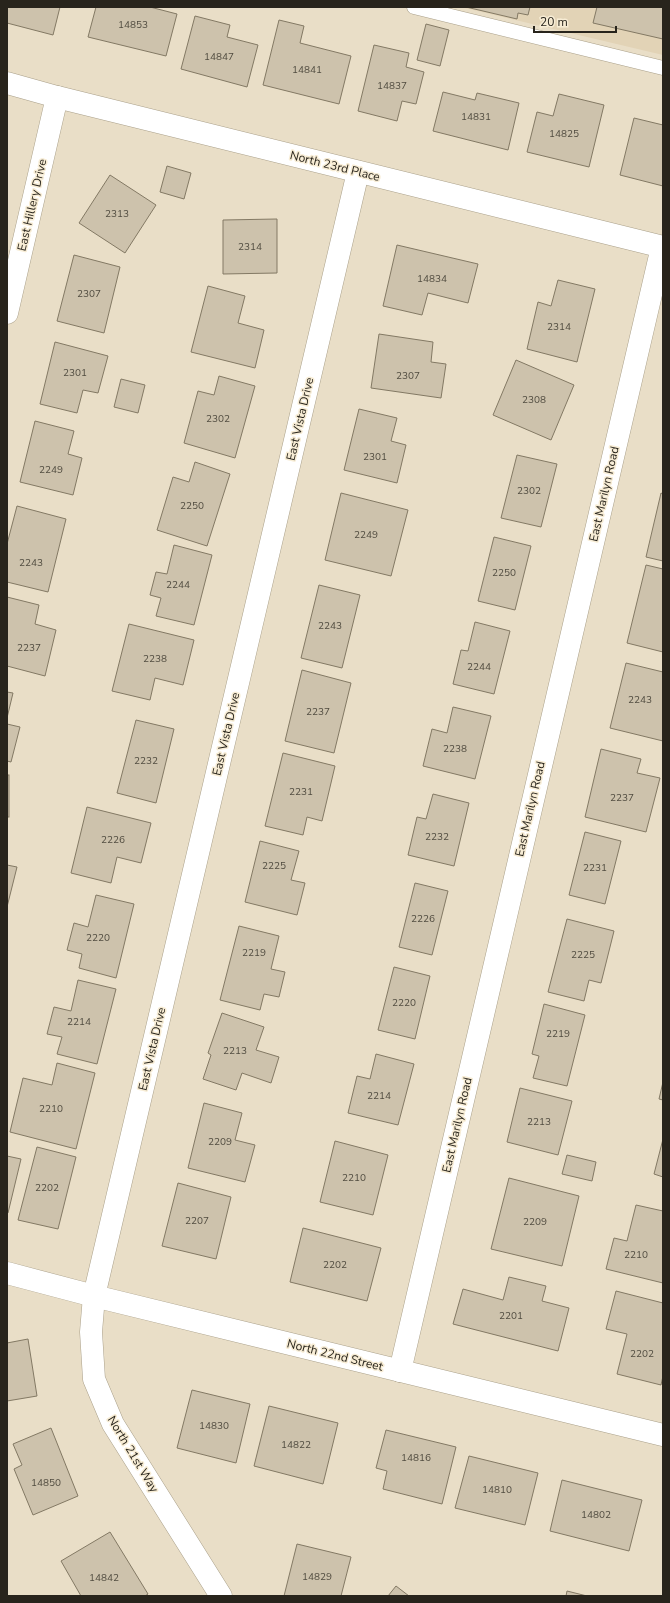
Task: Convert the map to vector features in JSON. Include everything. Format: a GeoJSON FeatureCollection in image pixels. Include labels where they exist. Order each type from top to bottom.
{"type":"FeatureCollection","features":[{"type":"Feature","properties":{"kind":"street","name":"North 23rd Place"},"geometry":{"type":"LineString","coordinates":[[7,83],[57,97],[662,247]]}},
{"type":"Feature","properties":{"kind":"street","name":"East Hillery Drive"},"geometry":{"type":"LineString","coordinates":[[7,313],[57,97]]}},
{"type":"Feature","properties":{"kind":"street","name":"East Vista Drive"},"geometry":{"type":"LineString","coordinates":[[94,1296],[358,172]]}},
{"type":"Feature","properties":{"kind":"street","name":"East Marilyn Road"},"geometry":{"type":"LineString","coordinates":[[400,1371],[662,247]]}},
{"type":"Feature","properties":{"kind":"street","name":"North 22nd Street"},"geometry":{"type":"LineString","coordinates":[[7,1273],[94,1296],[663,1435]]}},
{"type":"Feature","properties":{"kind":"street","name":"North 21st Way"},"geometry":{"type":"LineString","coordinates":[[94,1296],[91,1332],[94,1379],[113,1424],[221,1596]]}},
{"type":"Feature","properties":{"kind":"lane"},"geometry":{"type":"LineString","coordinates":[[414,7],[663,68]]}},
{"type":"Feature","properties":{"kind":"shaded area"},"geometry":{"type":"Polygon","coordinates":[[[461,7],[663,7],[663,55],[482,12],[461,7]]]}},
{"type":"Feature","properties":{"kind":"building"},"geometry":{"type":"Polygon","coordinates":[[[7,7],[60,7],[53,35],[7,23],[7,7]]]}},
{"type":"Feature","properties":{"kind":"building"},"geometry":{"type":"Polygon","coordinates":[[[96,7],[150,7],[177,14],[166,56],[88,37],[96,7]]]}},
{"type":"Feature","properties":{"kind":"building"},"geometry":{"type":"Polygon","coordinates":[[[466,7],[530,7],[528,15],[518,13],[517,19],[466,7]]]}},
{"type":"Feature","properties":{"kind":"building"},"geometry":{"type":"Polygon","coordinates":[[[597,7],[663,7],[663,39],[593,23],[597,7]]]}},
{"type":"Feature","properties":{"kind":"building"},"geometry":{"type":"Polygon","coordinates":[[[195,16],[230,25],[227,37],[258,45],[247,87],[181,69],[195,16]]]}},
{"type":"Feature","properties":{"kind":"building"},"geometry":{"type":"Polygon","coordinates":[[[279,20],[304,26],[300,43],[351,56],[339,104],[263,85],[279,20]]]}},
{"type":"Feature","properties":{"kind":"building"},"geometry":{"type":"Polygon","coordinates":[[[426,24],[449,30],[440,66],[417,60],[426,24]]]}},
{"type":"Feature","properties":{"kind":"building"},"geometry":{"type":"Polygon","coordinates":[[[374,45],[409,53],[406,67],[424,72],[416,104],[402,101],[397,121],[358,111],[374,45]]]}},
{"type":"Feature","properties":{"kind":"building"},"geometry":{"type":"Polygon","coordinates":[[[443,92],[475,100],[477,93],[519,103],[508,150],[433,131],[443,92]]]}},
{"type":"Feature","properties":{"kind":"building"},"geometry":{"type":"Polygon","coordinates":[[[559,94],[604,105],[589,167],[527,152],[537,112],[553,116],[559,94]]]}},
{"type":"Feature","properties":{"kind":"building"},"geometry":{"type":"Polygon","coordinates":[[[634,118],[663,125],[663,186],[620,175],[634,118]]]}},
{"type":"Feature","properties":{"kind":"building"},"geometry":{"type":"Polygon","coordinates":[[[167,166],[191,173],[184,199],[160,192],[167,166]]]}},
{"type":"Feature","properties":{"kind":"building"},"geometry":{"type":"Polygon","coordinates":[[[110,175],[156,205],[125,253],[79,223],[110,175]]]}},
{"type":"Feature","properties":{"kind":"building"},"geometry":{"type":"Polygon","coordinates":[[[277,219],[277,273],[223,274],[223,220],[277,219]]]}},
{"type":"Feature","properties":{"kind":"building"},"geometry":{"type":"Polygon","coordinates":[[[397,245],[478,264],[468,303],[428,293],[422,315],[383,306],[397,245]]]}},
{"type":"Feature","properties":{"kind":"building"},"geometry":{"type":"Polygon","coordinates":[[[74,255],[120,267],[104,333],[57,321],[74,255]]]}},
{"type":"Feature","properties":{"kind":"building"},"geometry":{"type":"Polygon","coordinates":[[[558,280],[595,289],[577,362],[527,349],[538,302],[551,306],[558,280]]]}},
{"type":"Feature","properties":{"kind":"building"},"geometry":{"type":"Polygon","coordinates":[[[208,286],[245,296],[238,323],[264,330],[255,368],[191,352],[208,286]]]}},
{"type":"Feature","properties":{"kind":"building"},"geometry":{"type":"Polygon","coordinates":[[[379,334],[433,342],[431,362],[446,364],[441,398],[371,388],[379,334]]]}},
{"type":"Feature","properties":{"kind":"building"},"geometry":{"type":"Polygon","coordinates":[[[55,342],[108,356],[98,393],[83,390],[77,413],[40,404],[55,342]]]}},
{"type":"Feature","properties":{"kind":"building"},"geometry":{"type":"Polygon","coordinates":[[[516,360],[574,385],[551,440],[493,415],[516,360]]]}},
{"type":"Feature","properties":{"kind":"building"},"geometry":{"type":"Polygon","coordinates":[[[219,376],[255,386],[235,458],[184,443],[198,391],[214,395],[219,376]]]}},
{"type":"Feature","properties":{"kind":"building"},"geometry":{"type":"Polygon","coordinates":[[[121,379],[145,385],[138,413],[114,407],[121,379]]]}},
{"type":"Feature","properties":{"kind":"building"},"geometry":{"type":"Polygon","coordinates":[[[359,409],[397,418],[391,441],[406,445],[397,483],[344,470],[359,409]]]}},
{"type":"Feature","properties":{"kind":"building"},"geometry":{"type":"Polygon","coordinates":[[[35,421],[74,431],[68,454],[82,458],[73,495],[20,482],[35,421]]]}},
{"type":"Feature","properties":{"kind":"building"},"geometry":{"type":"Polygon","coordinates":[[[517,455],[557,464],[541,527],[501,518],[517,455]]]}},
{"type":"Feature","properties":{"kind":"building"},"geometry":{"type":"Polygon","coordinates":[[[195,462],[230,474],[207,546],[157,530],[173,477],[189,482],[195,462]]]}},
{"type":"Feature","properties":{"kind":"building"},"geometry":{"type":"Polygon","coordinates":[[[341,493],[408,510],[391,576],[325,560],[341,493]]]}},
{"type":"Feature","properties":{"kind":"building"},"geometry":{"type":"Polygon","coordinates":[[[661,493],[663,494],[663,561],[646,557],[661,493]]]}},
{"type":"Feature","properties":{"kind":"building"},"geometry":{"type":"Polygon","coordinates":[[[17,506],[66,519],[48,592],[7,582],[7,544],[17,506]]]}},
{"type":"Feature","properties":{"kind":"building"},"geometry":{"type":"Polygon","coordinates":[[[494,537],[531,546],[515,610],[478,601],[494,537]]]}},
{"type":"Feature","properties":{"kind":"building"},"geometry":{"type":"Polygon","coordinates":[[[174,545],[212,555],[194,625],[156,616],[161,598],[150,595],[156,572],[167,574],[174,545]]]}},
{"type":"Feature","properties":{"kind":"building"},"geometry":{"type":"Polygon","coordinates":[[[646,565],[663,569],[663,652],[627,643],[646,565]]]}},
{"type":"Feature","properties":{"kind":"building"},"geometry":{"type":"Polygon","coordinates":[[[319,585],[360,595],[342,668],[301,658],[319,585]]]}},
{"type":"Feature","properties":{"kind":"building"},"geometry":{"type":"Polygon","coordinates":[[[7,597],[39,605],[35,624],[56,630],[45,676],[7,666],[7,597]]]}},
{"type":"Feature","properties":{"kind":"building"},"geometry":{"type":"Polygon","coordinates":[[[475,622],[510,631],[494,694],[453,684],[461,650],[468,651],[475,622]]]}},
{"type":"Feature","properties":{"kind":"building"},"geometry":{"type":"Polygon","coordinates":[[[129,624],[194,640],[183,685],[155,678],[150,700],[112,691],[129,624]]]}},
{"type":"Feature","properties":{"kind":"building"},"geometry":{"type":"Polygon","coordinates":[[[626,663],[663,672],[663,741],[610,728],[626,663]]]}},
{"type":"Feature","properties":{"kind":"building"},"geometry":{"type":"Polygon","coordinates":[[[302,670],[351,683],[334,753],[285,741],[302,670]]]}},
{"type":"Feature","properties":{"kind":"building"},"geometry":{"type":"Polygon","coordinates":[[[7,692],[13,693],[7,718],[7,692]]]}},
{"type":"Feature","properties":{"kind":"building"},"geometry":{"type":"Polygon","coordinates":[[[453,707],[491,716],[475,779],[423,766],[432,729],[447,733],[453,707]]]}},
{"type":"Feature","properties":{"kind":"building"},"geometry":{"type":"Polygon","coordinates":[[[136,720],[174,729],[156,803],[117,793],[136,720]]]}},
{"type":"Feature","properties":{"kind":"building"},"geometry":{"type":"Polygon","coordinates":[[[7,724],[20,727],[11,762],[7,761],[7,724]]]}},
{"type":"Feature","properties":{"kind":"building"},"geometry":{"type":"Polygon","coordinates":[[[601,749],[641,759],[637,773],[660,778],[646,832],[585,817],[601,749]]]}},
{"type":"Feature","properties":{"kind":"building"},"geometry":{"type":"Polygon","coordinates":[[[283,753],[335,766],[322,821],[307,817],[303,835],[265,826],[283,753]]]}},
{"type":"Feature","properties":{"kind":"building"},"geometry":{"type":"Polygon","coordinates":[[[7,775],[9,775],[9,817],[7,817],[7,775]]]}},
{"type":"Feature","properties":{"kind":"building"},"geometry":{"type":"Polygon","coordinates":[[[433,794],[469,803],[454,866],[408,855],[417,817],[426,819],[433,794]]]}},
{"type":"Feature","properties":{"kind":"building"},"geometry":{"type":"Polygon","coordinates":[[[87,807],[151,823],[141,863],[117,857],[111,883],[71,873],[87,807]]]}},
{"type":"Feature","properties":{"kind":"building"},"geometry":{"type":"Polygon","coordinates":[[[585,832],[621,841],[605,904],[569,895],[585,832]]]}},
{"type":"Feature","properties":{"kind":"building"},"geometry":{"type":"Polygon","coordinates":[[[260,841],[299,851],[291,880],[305,883],[297,915],[245,902],[260,841]]]}},
{"type":"Feature","properties":{"kind":"building"},"geometry":{"type":"Polygon","coordinates":[[[7,865],[17,867],[7,907],[7,865]]]}},
{"type":"Feature","properties":{"kind":"building"},"geometry":{"type":"Polygon","coordinates":[[[415,883],[448,891],[432,955],[399,947],[415,883]]]}},
{"type":"Feature","properties":{"kind":"building"},"geometry":{"type":"Polygon","coordinates":[[[96,895],[134,904],[116,978],[79,968],[82,954],[67,950],[74,923],[88,927],[96,895]]]}},
{"type":"Feature","properties":{"kind":"building"},"geometry":{"type":"Polygon","coordinates":[[[567,919],[614,931],[601,983],[589,980],[584,1001],[548,992],[567,919]]]}},
{"type":"Feature","properties":{"kind":"building"},"geometry":{"type":"Polygon","coordinates":[[[239,926],[279,936],[271,969],[285,972],[279,997],[264,994],[260,1010],[220,1000],[239,926]]]}},
{"type":"Feature","properties":{"kind":"building"},"geometry":{"type":"Polygon","coordinates":[[[394,967],[430,976],[415,1039],[378,1030],[394,967]]]}},
{"type":"Feature","properties":{"kind":"building"},"geometry":{"type":"Polygon","coordinates":[[[78,980],[116,989],[97,1064],[57,1054],[62,1037],[47,1034],[54,1007],[71,1011],[78,980]]]}},
{"type":"Feature","properties":{"kind":"building"},"geometry":{"type":"Polygon","coordinates":[[[544,1004],[585,1015],[567,1086],[533,1078],[539,1056],[532,1054],[544,1004]]]}},
{"type":"Feature","properties":{"kind":"building"},"geometry":{"type":"Polygon","coordinates":[[[222,1013],[264,1027],[256,1050],[279,1057],[271,1083],[242,1073],[236,1090],[203,1079],[211,1055],[208,1053],[222,1013]]]}},
{"type":"Feature","properties":{"kind":"building"},"geometry":{"type":"Polygon","coordinates":[[[376,1054],[414,1064],[398,1125],[348,1113],[357,1076],[370,1079],[376,1054]]]}},
{"type":"Feature","properties":{"kind":"building"},"geometry":{"type":"Polygon","coordinates":[[[57,1063],[95,1073],[76,1149],[10,1132],[23,1078],[52,1085],[57,1063]]]}},
{"type":"Feature","properties":{"kind":"building"},"geometry":{"type":"Polygon","coordinates":[[[663,1082],[663,1100],[659,1099],[663,1082]]]}},
{"type":"Feature","properties":{"kind":"building"},"geometry":{"type":"Polygon","coordinates":[[[520,1088],[572,1101],[558,1155],[507,1142],[520,1088]]]}},
{"type":"Feature","properties":{"kind":"building"},"geometry":{"type":"Polygon","coordinates":[[[204,1103],[242,1113],[235,1140],[255,1145],[245,1182],[188,1168],[204,1103]]]}},
{"type":"Feature","properties":{"kind":"building"},"geometry":{"type":"Polygon","coordinates":[[[663,1139],[663,1177],[654,1174],[663,1139]]]}},
{"type":"Feature","properties":{"kind":"building"},"geometry":{"type":"Polygon","coordinates":[[[335,1141],[388,1155],[373,1215],[320,1202],[335,1141]]]}},
{"type":"Feature","properties":{"kind":"building"},"geometry":{"type":"Polygon","coordinates":[[[37,1147],[76,1157],[58,1229],[18,1220],[37,1147]]]}},
{"type":"Feature","properties":{"kind":"building"},"geometry":{"type":"Polygon","coordinates":[[[567,1155],[596,1162],[592,1181],[562,1174],[567,1155]]]}},
{"type":"Feature","properties":{"kind":"building"},"geometry":{"type":"Polygon","coordinates":[[[7,1156],[21,1159],[8,1213],[7,1213],[7,1156]]]}},
{"type":"Feature","properties":{"kind":"building"},"geometry":{"type":"Polygon","coordinates":[[[509,1178],[579,1196],[562,1266],[491,1249],[509,1178]]]}},
{"type":"Feature","properties":{"kind":"building"},"geometry":{"type":"Polygon","coordinates":[[[178,1183],[231,1197],[216,1259],[162,1246],[178,1183]]]}},
{"type":"Feature","properties":{"kind":"building"},"geometry":{"type":"Polygon","coordinates":[[[636,1205],[663,1211],[663,1283],[606,1269],[614,1238],[627,1241],[636,1205]]]}},
{"type":"Feature","properties":{"kind":"building"},"geometry":{"type":"Polygon","coordinates":[[[303,1228],[381,1248],[367,1301],[290,1282],[303,1228]]]}},
{"type":"Feature","properties":{"kind":"building"},"geometry":{"type":"Polygon","coordinates":[[[509,1277],[546,1286],[542,1301],[569,1308],[558,1351],[453,1324],[463,1289],[503,1300],[509,1277]]]}},
{"type":"Feature","properties":{"kind":"building"},"geometry":{"type":"Polygon","coordinates":[[[616,1291],[663,1303],[663,1376],[661,1385],[617,1374],[627,1334],[606,1329],[616,1291]]]}},
{"type":"Feature","properties":{"kind":"building"},"geometry":{"type":"Polygon","coordinates":[[[28,1339],[37,1396],[7,1401],[7,1343],[28,1339]]]}},
{"type":"Feature","properties":{"kind":"building"},"geometry":{"type":"Polygon","coordinates":[[[192,1390],[250,1404],[236,1463],[177,1448],[192,1390]]]}},
{"type":"Feature","properties":{"kind":"building"},"geometry":{"type":"Polygon","coordinates":[[[269,1406],[338,1423],[323,1484],[254,1466],[269,1406]]]}},
{"type":"Feature","properties":{"kind":"building"},"geometry":{"type":"Polygon","coordinates":[[[51,1428],[78,1496],[33,1515],[14,1469],[22,1465],[13,1444],[51,1428]]]}},
{"type":"Feature","properties":{"kind":"building"},"geometry":{"type":"Polygon","coordinates":[[[386,1430],[456,1447],[442,1504],[383,1489],[387,1471],[376,1468],[386,1430]]]}},
{"type":"Feature","properties":{"kind":"building"},"geometry":{"type":"Polygon","coordinates":[[[469,1456],[538,1473],[525,1525],[455,1508],[469,1456]]]}},
{"type":"Feature","properties":{"kind":"building"},"geometry":{"type":"Polygon","coordinates":[[[562,1480],[642,1500],[629,1551],[550,1531],[562,1480]]]}},
{"type":"Feature","properties":{"kind":"building"},"geometry":{"type":"Polygon","coordinates":[[[110,1532],[148,1594],[145,1596],[81,1596],[61,1561],[110,1532]]]}},
{"type":"Feature","properties":{"kind":"building"},"geometry":{"type":"Polygon","coordinates":[[[297,1544],[351,1557],[341,1596],[284,1596],[297,1544]]]}},
{"type":"Feature","properties":{"kind":"building"},"geometry":{"type":"Polygon","coordinates":[[[396,1586],[409,1596],[388,1596],[396,1586]]]}},
{"type":"Feature","properties":{"kind":"building"},"geometry":{"type":"Polygon","coordinates":[[[567,1591],[587,1596],[566,1596],[567,1591]]]}}]}
